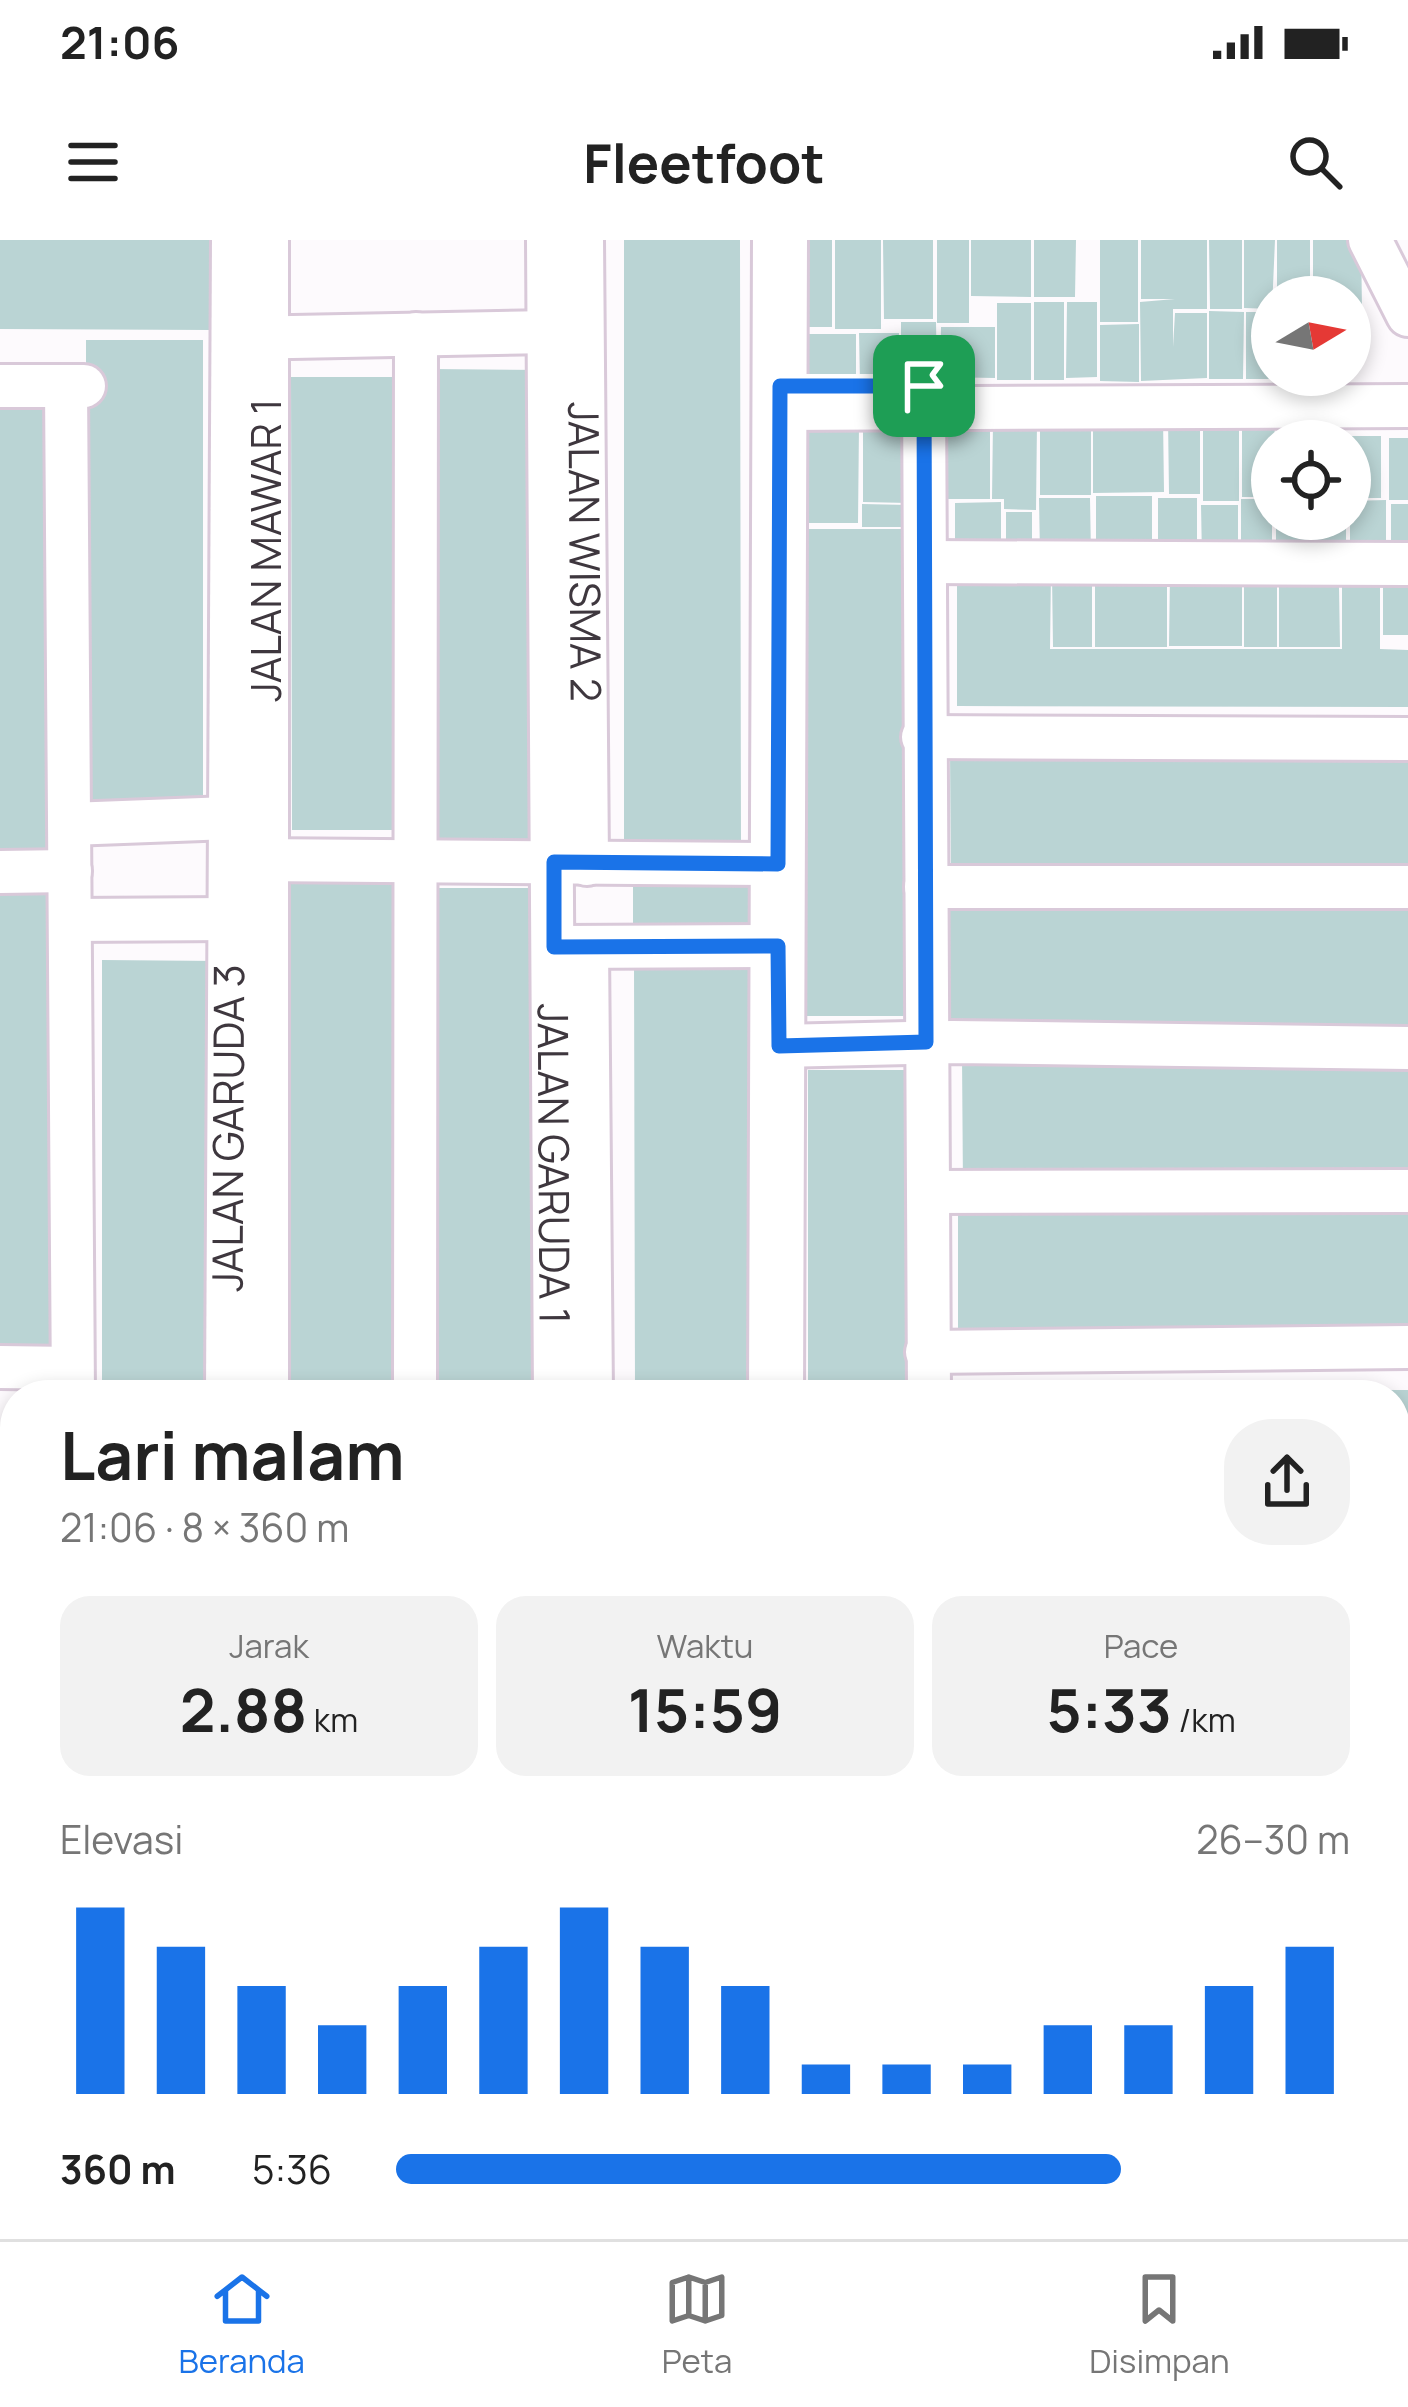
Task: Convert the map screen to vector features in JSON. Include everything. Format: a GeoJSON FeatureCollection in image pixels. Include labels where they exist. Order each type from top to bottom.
{"type":"FeatureCollection","features":[{"type":"Feature","properties":{"kind":"street","name":"JALAN MAWAR 1"},"geometry":{"type":"LineString","coordinates":[[233,240],[248,337],[242,846]]}},
{"type":"Feature","properties":{"kind":"street","name":"JALAN MAWAR 1"},"geometry":{"type":"LineString","coordinates":[[248,337],[267,240]]}},
{"type":"Feature","properties":{"kind":"street"},"geometry":{"type":"LineString","coordinates":[[548,240],[570,863]]}},
{"type":"Feature","properties":{"kind":"street","name":"JALAN WISMA 2"},"geometry":{"type":"LineString","coordinates":[[570,863],[582,240]]}},
{"type":"Feature","properties":{"kind":"street"},"geometry":{"type":"LineString","coordinates":[[776,1380],[780,240]]}},
{"type":"Feature","properties":{"kind":"street"},"geometry":{"type":"LineString","coordinates":[[1370,240],[1408,315]]}},
{"type":"Feature","properties":{"kind":"street"},"geometry":{"type":"LineString","coordinates":[[248,337],[550,332]]}},
{"type":"Feature","properties":{"kind":"street"},"geometry":{"type":"LineString","coordinates":[[416,334],[416,1380]]}},
{"type":"Feature","properties":{"kind":"street"},"geometry":{"type":"LineString","coordinates":[[0,386],[75,386],[70,824],[72,1380]]}},
{"type":"Feature","properties":{"kind":"street"},"geometry":{"type":"LineString","coordinates":[[924,398],[1408,386]]}},
{"type":"Feature","properties":{"kind":"street"},"geometry":{"type":"LineString","coordinates":[[780,398],[1408,406]]}},
{"type":"Feature","properties":{"kind":"street"},"geometry":{"type":"LineString","coordinates":[[924,398],[928,1374]]}},
{"type":"Feature","properties":{"kind":"street"},"geometry":{"type":"LineString","coordinates":[[926,562],[1408,565]]}},
{"type":"Feature","properties":{"kind":"street"},"geometry":{"type":"LineString","coordinates":[[924,723],[1408,713]]}},
{"type":"Feature","properties":{"kind":"street"},"geometry":{"type":"LineString","coordinates":[[924,723],[1408,739]]}},
{"type":"Feature","properties":{"kind":"street"},"geometry":{"type":"LineString","coordinates":[[70,824],[415,863],[778,864]]}},
{"type":"Feature","properties":{"kind":"street","name":"JALAN GARUDA 3"},"geometry":{"type":"LineString","coordinates":[[227,1380],[230,920],[242,846]]}},
{"type":"Feature","properties":{"kind":"street","name":"JALAN GARUDA 3"},"geometry":{"type":"LineString","coordinates":[[242,846],[267,1380]]}},
{"type":"Feature","properties":{"kind":"street","name":"JALAN GARUDA 1"},"geometry":{"type":"LineString","coordinates":[[556,1380],[570,863]]}},
{"type":"Feature","properties":{"kind":"street"},"geometry":{"type":"LineString","coordinates":[[0,872],[70,871]]}},
{"type":"Feature","properties":{"kind":"street"},"geometry":{"type":"LineString","coordinates":[[926,887],[1408,887]]}},
{"type":"Feature","properties":{"kind":"street"},"geometry":{"type":"LineString","coordinates":[[71,920],[230,920]]}},
{"type":"Feature","properties":{"kind":"street"},"geometry":{"type":"LineString","coordinates":[[590,1380],[571,948],[778,946]]}},
{"type":"Feature","properties":{"kind":"street"},"geometry":{"type":"LineString","coordinates":[[779,1046],[926,1042],[1408,1048]]}},
{"type":"Feature","properties":{"kind":"street"},"geometry":{"type":"LineString","coordinates":[[928,1192],[1408,1191]]}},
{"type":"Feature","properties":{"kind":"street"},"geometry":{"type":"LineString","coordinates":[[928,1374],[1408,1347]]}},
{"type":"Feature","properties":{"kind":"street"},"geometry":{"type":"LineString","coordinates":[[0,1367],[62,1380]]}},
{"type":"Feature","properties":{"kind":"street"},"geometry":{"type":"LineString","coordinates":[[928,1374],[1408,1375]]}},
{"type":"Feature","properties":{"kind":"building"},"geometry":{"type":"Polygon","coordinates":[[[0,240],[211,240],[211,330],[0,329],[0,240]]]}},
{"type":"Feature","properties":{"kind":"building"},"geometry":{"type":"Polygon","coordinates":[[[624,240],[740,240],[741,855],[624,854],[624,240]]]}},
{"type":"Feature","properties":{"kind":"building"},"geometry":{"type":"Polygon","coordinates":[[[792,240],[832,240],[832,327],[792,327],[792,240]]]}},
{"type":"Feature","properties":{"kind":"building"},"geometry":{"type":"Polygon","coordinates":[[[835,240],[881,240],[881,329],[835,329],[835,240]]]}},
{"type":"Feature","properties":{"kind":"building"},"geometry":{"type":"Polygon","coordinates":[[[883,240],[933,240],[933,319],[884,319],[883,240]]]}},
{"type":"Feature","properties":{"kind":"building"},"geometry":{"type":"Polygon","coordinates":[[[937,240],[969,240],[969,323],[937,323],[937,240]]]}},
{"type":"Feature","properties":{"kind":"building"},"geometry":{"type":"Polygon","coordinates":[[[971,240],[1031,240],[1031,297],[971,296],[971,240]]]}},
{"type":"Feature","properties":{"kind":"building"},"geometry":{"type":"Polygon","coordinates":[[[1034,240],[1076,240],[1075,297],[1034,297],[1034,240]]]}},
{"type":"Feature","properties":{"kind":"building"},"geometry":{"type":"Polygon","coordinates":[[[1100,240],[1138,240],[1138,322],[1100,322],[1100,240]]]}},
{"type":"Feature","properties":{"kind":"building"},"geometry":{"type":"Polygon","coordinates":[[[1141,240],[1207,240],[1207,309],[1173,309],[1173,347],[1175,313],[1207,313],[1207,378],[1141,381],[1140,302],[1175,299],[1141,299],[1141,240]]]}},
{"type":"Feature","properties":{"kind":"building"},"geometry":{"type":"Polygon","coordinates":[[[1209,240],[1242,240],[1242,309],[1210,309],[1209,240]]]}},
{"type":"Feature","properties":{"kind":"building"},"geometry":{"type":"Polygon","coordinates":[[[1244,240],[1275,240],[1273,276],[1251,276],[1251,308],[1244,308],[1244,240]]]}},
{"type":"Feature","properties":{"kind":"building"},"geometry":{"type":"Polygon","coordinates":[[[1277,240],[1310,240],[1310,276],[1277,276],[1277,240]]]}},
{"type":"Feature","properties":{"kind":"building"},"geometry":{"type":"Polygon","coordinates":[[[1313,240],[1361,240],[1362,276],[1313,276],[1313,240]]]}},
{"type":"Feature","properties":{"kind":"building"},"geometry":{"type":"Polygon","coordinates":[[[1034,302],[1064,302],[1064,380],[1034,380],[1034,302]]]}},
{"type":"Feature","properties":{"kind":"building"},"geometry":{"type":"Polygon","coordinates":[[[1067,302],[1097,302],[1097,377],[1066,378],[1067,302]]]}},
{"type":"Feature","properties":{"kind":"building"},"geometry":{"type":"Polygon","coordinates":[[[997,303],[1031,303],[1031,380],[997,380],[997,303]]]}},
{"type":"Feature","properties":{"kind":"building"},"geometry":{"type":"Polygon","coordinates":[[[1209,311],[1244,312],[1243,379],[1209,379],[1209,311]]]}},
{"type":"Feature","properties":{"kind":"building"},"geometry":{"type":"Polygon","coordinates":[[[1246,312],[1251,312],[1251,379],[1246,379],[1246,312]]]}},
{"type":"Feature","properties":{"kind":"building"},"geometry":{"type":"Polygon","coordinates":[[[901,322],[936,322],[937,379],[901,379],[901,322]]]}},
{"type":"Feature","properties":{"kind":"building"},"geometry":{"type":"Polygon","coordinates":[[[1139,324],[1139,382],[1100,381],[1100,325],[1139,324]]]}},
{"type":"Feature","properties":{"kind":"building"},"geometry":{"type":"Polygon","coordinates":[[[941,327],[995,327],[995,378],[940,377],[941,327]]]}},
{"type":"Feature","properties":{"kind":"building"},"geometry":{"type":"Polygon","coordinates":[[[859,333],[899,333],[899,382],[860,382],[859,333]]]}},
{"type":"Feature","properties":{"kind":"building"},"geometry":{"type":"Polygon","coordinates":[[[793,334],[856,334],[856,381],[792,380],[793,334]]]}},
{"type":"Feature","properties":{"kind":"building"},"geometry":{"type":"Polygon","coordinates":[[[86,340],[203,340],[203,810],[86,810],[86,340]]]}},
{"type":"Feature","properties":{"kind":"building"},"geometry":{"type":"Polygon","coordinates":[[[431,369],[548,370],[548,840],[431,840],[431,369]]]}},
{"type":"Feature","properties":{"kind":"building"},"geometry":{"type":"Polygon","coordinates":[[[291,377],[408,377],[408,830],[292,830],[291,377]]]}},
{"type":"Feature","properties":{"kind":"building"},"geometry":{"type":"Polygon","coordinates":[[[0,397],[60,397],[60,867],[0,867],[0,397]]]}},
{"type":"Feature","properties":{"kind":"building"},"geometry":{"type":"Polygon","coordinates":[[[1203,415],[1239,415],[1239,501],[1203,501],[1203,415]]]}},
{"type":"Feature","properties":{"kind":"building"},"geometry":{"type":"Polygon","coordinates":[[[1093,417],[1163,417],[1164,492],[1093,493],[1093,417]]]}},
{"type":"Feature","properties":{"kind":"building"},"geometry":{"type":"Polygon","coordinates":[[[1168,418],[1200,419],[1200,494],[1169,494],[1168,418]]]}},
{"type":"Feature","properties":{"kind":"building"},"geometry":{"type":"Polygon","coordinates":[[[1242,421],[1251,421],[1251,497],[1242,497],[1242,421]]]}},
{"type":"Feature","properties":{"kind":"building"},"geometry":{"type":"Polygon","coordinates":[[[993,422],[1037,423],[1036,510],[1004,509],[1004,499],[992,499],[993,422]]]}},
{"type":"Feature","properties":{"kind":"building"},"geometry":{"type":"Polygon","coordinates":[[[1040,422],[1091,422],[1091,495],[1040,495],[1040,422]]]}},
{"type":"Feature","properties":{"kind":"building"},"geometry":{"type":"Polygon","coordinates":[[[941,424],[990,424],[990,499],[941,499],[941,424]]]}},
{"type":"Feature","properties":{"kind":"building"},"geometry":{"type":"Polygon","coordinates":[[[800,425],[859,425],[858,523],[800,523],[800,425]]]}},
{"type":"Feature","properties":{"kind":"building"},"geometry":{"type":"Polygon","coordinates":[[[863,431],[908,431],[908,503],[863,502],[863,431]]]}},
{"type":"Feature","properties":{"kind":"building"},"geometry":{"type":"Polygon","coordinates":[[[1371,436],[1381,436],[1381,498],[1371,498],[1371,436]]]}},
{"type":"Feature","properties":{"kind":"building"},"geometry":{"type":"Polygon","coordinates":[[[1389,438],[1408,438],[1408,500],[1389,500],[1389,438]]]}},
{"type":"Feature","properties":{"kind":"building"},"geometry":{"type":"Polygon","coordinates":[[[1096,496],[1152,496],[1152,555],[1096,555],[1096,496]]]}},
{"type":"Feature","properties":{"kind":"building"},"geometry":{"type":"Polygon","coordinates":[[[1039,498],[1090,498],[1091,554],[1040,555],[1039,498]]]}},
{"type":"Feature","properties":{"kind":"building"},"geometry":{"type":"Polygon","coordinates":[[[1158,498],[1197,498],[1197,555],[1158,555],[1158,498]]]}},
{"type":"Feature","properties":{"kind":"building"},"geometry":{"type":"Polygon","coordinates":[[[1241,499],[1251,499],[1251,540],[1272,540],[1272,561],[1241,561],[1241,499]]]}},
{"type":"Feature","properties":{"kind":"building"},"geometry":{"type":"Polygon","coordinates":[[[1371,500],[1386,500],[1386,561],[1350,561],[1350,540],[1371,540],[1371,500]]]}},
{"type":"Feature","properties":{"kind":"building"},"geometry":{"type":"Polygon","coordinates":[[[1001,502],[1001,552],[955,552],[955,503],[1001,502]]]}},
{"type":"Feature","properties":{"kind":"building"},"geometry":{"type":"Polygon","coordinates":[[[862,504],[909,505],[909,527],[862,527],[862,504]]]}},
{"type":"Feature","properties":{"kind":"building"},"geometry":{"type":"Polygon","coordinates":[[[1391,504],[1408,504],[1408,558],[1391,558],[1391,504]]]}},
{"type":"Feature","properties":{"kind":"building"},"geometry":{"type":"Polygon","coordinates":[[[1201,505],[1238,505],[1238,558],[1202,558],[1201,505]]]}},
{"type":"Feature","properties":{"kind":"building"},"geometry":{"type":"Polygon","coordinates":[[[1006,512],[1032,512],[1032,552],[1006,552],[1006,512]]]}},
{"type":"Feature","properties":{"kind":"building"},"geometry":{"type":"Polygon","coordinates":[[[800,529],[918,529],[916,1016],[800,1016],[800,529]]]}},
{"type":"Feature","properties":{"kind":"building"},"geometry":{"type":"Polygon","coordinates":[[[1276,540],[1309,540],[1309,558],[1276,558],[1276,540]]]}},
{"type":"Feature","properties":{"kind":"building"},"geometry":{"type":"Polygon","coordinates":[[[1312,540],[1346,540],[1346,557],[1312,557],[1312,540]]]}},
{"type":"Feature","properties":{"kind":"building"},"geometry":{"type":"Polygon","coordinates":[[[957,572],[1051,572],[1050,649],[1342,649],[1342,579],[1380,580],[1380,649],[1408,650],[1408,707],[957,706],[957,572]]]}},
{"type":"Feature","properties":{"kind":"building"},"geometry":{"type":"Polygon","coordinates":[[[1170,573],[1242,573],[1242,646],[1169,646],[1170,573]]]}},
{"type":"Feature","properties":{"kind":"building"},"geometry":{"type":"Polygon","coordinates":[[[1052,575],[1092,575],[1092,647],[1053,647],[1052,575]]]}},
{"type":"Feature","properties":{"kind":"building"},"geometry":{"type":"Polygon","coordinates":[[[1095,575],[1167,575],[1167,647],[1095,647],[1095,575]]]}},
{"type":"Feature","properties":{"kind":"building"},"geometry":{"type":"Polygon","coordinates":[[[1244,575],[1277,575],[1277,647],[1244,647],[1244,575]]]}},
{"type":"Feature","properties":{"kind":"building"},"geometry":{"type":"Polygon","coordinates":[[[1383,575],[1408,575],[1408,635],[1383,635],[1383,575]]]}},
{"type":"Feature","properties":{"kind":"building"},"geometry":{"type":"Polygon","coordinates":[[[1279,586],[1339,587],[1340,647],[1279,647],[1279,586]]]}},
{"type":"Feature","properties":{"kind":"building"},"geometry":{"type":"Polygon","coordinates":[[[950,751],[1408,752],[1408,885],[951,884],[950,751]]]}},
{"type":"Feature","properties":{"kind":"building"},"geometry":{"type":"Polygon","coordinates":[[[633,872],[749,872],[749,938],[633,938],[633,872]]]}},
{"type":"Feature","properties":{"kind":"building"},"geometry":{"type":"Polygon","coordinates":[[[284,884],[401,884],[401,1380],[284,1380],[284,884]]]}},
{"type":"Feature","properties":{"kind":"building"},"geometry":{"type":"Polygon","coordinates":[[[434,888],[550,888],[550,1380],[434,1380],[434,888]]]}},
{"type":"Feature","properties":{"kind":"building"},"geometry":{"type":"Polygon","coordinates":[[[0,891],[61,891],[61,1362],[0,1361],[0,891]]]}},
{"type":"Feature","properties":{"kind":"building"},"geometry":{"type":"Polygon","coordinates":[[[946,900],[1408,901],[1408,1033],[947,1032],[946,900]]]}},
{"type":"Feature","properties":{"kind":"building"},"geometry":{"type":"Polygon","coordinates":[[[749,955],[751,1380],[635,1380],[634,958],[749,955]]]}},
{"type":"Feature","properties":{"kind":"building"},"geometry":{"type":"Polygon","coordinates":[[[102,960],[218,961],[218,1380],[102,1380],[102,960]]]}},
{"type":"Feature","properties":{"kind":"building"},"geometry":{"type":"Polygon","coordinates":[[[962,1057],[1408,1057],[1408,1190],[963,1189],[962,1057]]]}},
{"type":"Feature","properties":{"kind":"building"},"geometry":{"type":"Polygon","coordinates":[[[808,1070],[924,1070],[924,1380],[808,1380],[808,1070]]]}},
{"type":"Feature","properties":{"kind":"building"},"geometry":{"type":"Polygon","coordinates":[[[958,1207],[1408,1207],[1408,1340],[958,1339],[958,1207]]]}},
{"type":"Feature","properties":{"kind":"route"},"geometry":{"type":"LineString","coordinates":[[780,386],[924,386],[926,1042],[779,1046],[778,946],[554,947],[554,862],[778,864],[780,386]]}}]}
